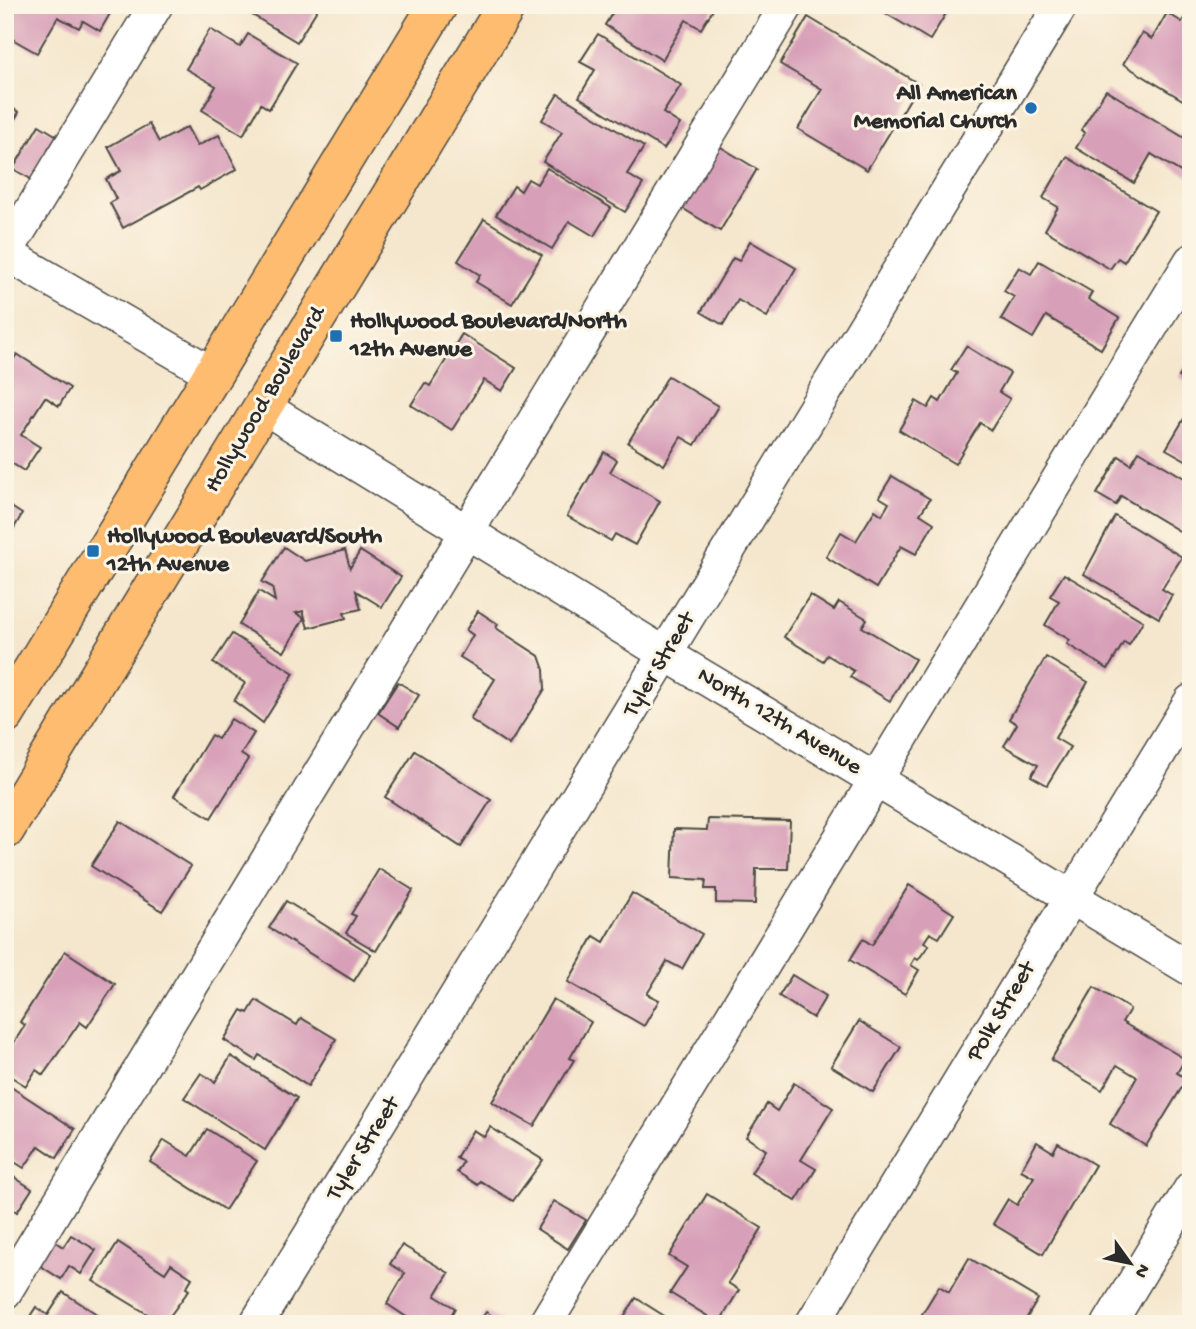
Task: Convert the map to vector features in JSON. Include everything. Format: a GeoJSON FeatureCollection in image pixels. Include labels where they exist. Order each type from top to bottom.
{"type":"FeatureCollection","features":[{"type":"Feature","properties":{"kind":"main road"},"geometry":{"type":"LineString","coordinates":[[5,715],[438,5]]}},
{"type":"Feature","properties":{"kind":"main road","name":"Hollywood Boulevard"},"geometry":{"type":"LineString","coordinates":[[5,830],[507,5]]}},
{"type":"Feature","properties":{"kind":"street"},"geometry":{"type":"LineString","coordinates":[[156,5],[5,253],[213,374]]}},
{"type":"Feature","properties":{"kind":"street"},"geometry":{"type":"LineString","coordinates":[[5,1292],[787,5]]}},
{"type":"Feature","properties":{"kind":"street","name":"Tyler Street"},"geometry":{"type":"LineString","coordinates":[[256,1324],[667,655],[1061,5]]}},
{"type":"Feature","properties":{"kind":"street"},"geometry":{"type":"LineString","coordinates":[[545,1324],[1191,261]]}},
{"type":"Feature","properties":{"kind":"street","name":"North 12th Avenue"},"geometry":{"type":"LineString","coordinates":[[262,406],[667,655],[1191,969]]}},
{"type":"Feature","properties":{"kind":"street","name":"Polk Street"},"geometry":{"type":"LineString","coordinates":[[811,1324],[1191,701]]}},
{"type":"Feature","properties":{"kind":"street"},"geometry":{"type":"LineString","coordinates":[[1109,1324],[1191,1188]]}},
{"type":"Feature","properties":{"kind":"building"},"geometry":{"type":"Polygon","coordinates":[[[8,5],[115,5],[100,31],[83,21],[79,28],[58,17],[37,53],[5,35],[5,11],[8,5]]]}},
{"type":"Feature","properties":{"kind":"building"},"geometry":{"type":"Polygon","coordinates":[[[236,5],[320,5],[297,42],[236,5]]]}},
{"type":"Feature","properties":{"kind":"building"},"geometry":{"type":"Polygon","coordinates":[[[617,5],[716,5],[701,29],[686,20],[662,60],[605,25],[617,5]]]}},
{"type":"Feature","properties":{"kind":"building"},"geometry":{"type":"Polygon","coordinates":[[[872,5],[951,5],[930,40],[872,5]]]}},
{"type":"Feature","properties":{"kind":"building"},"geometry":{"type":"Polygon","coordinates":[[[1176,5],[1191,5],[1191,105],[1123,64],[1142,33],[1152,39],[1167,13],[1182,22],[1188,12],[1176,5]]]}},
{"type":"Feature","properties":{"kind":"building"},"geometry":{"type":"Polygon","coordinates":[[[808,17],[919,84],[867,170],[798,129],[822,89],[780,64],[808,17]]]}},
{"type":"Feature","properties":{"kind":"building"},"geometry":{"type":"Polygon","coordinates":[[[210,29],[240,47],[248,34],[297,63],[269,109],[261,104],[243,135],[202,110],[216,86],[186,69],[210,29]]]}},
{"type":"Feature","properties":{"kind":"building"},"geometry":{"type":"Polygon","coordinates":[[[598,34],[681,85],[663,113],[680,124],[664,149],[579,97],[595,70],[580,62],[598,34]]]}},
{"type":"Feature","properties":{"kind":"building"},"geometry":{"type":"Polygon","coordinates":[[[1106,90],[1191,142],[1189,177],[1151,154],[1134,183],[1076,148],[1085,133],[1081,130],[1106,90]]]}},
{"type":"Feature","properties":{"kind":"building"},"geometry":{"type":"Polygon","coordinates":[[[558,94],[644,147],[627,174],[643,184],[625,212],[543,162],[562,132],[542,120],[558,94]]]}},
{"type":"Feature","properties":{"kind":"building"},"geometry":{"type":"Polygon","coordinates":[[[5,104],[19,112],[5,136],[5,104]]]}},
{"type":"Feature","properties":{"kind":"building"},"geometry":{"type":"Polygon","coordinates":[[[149,124],[159,142],[187,127],[197,146],[219,135],[237,169],[123,228],[110,203],[116,199],[106,179],[121,171],[108,147],[149,124]]]}},
{"type":"Feature","properties":{"kind":"building"},"geometry":{"type":"Polygon","coordinates":[[[39,125],[57,136],[48,150],[54,154],[38,183],[13,169],[39,125]]]}},
{"type":"Feature","properties":{"kind":"building"},"geometry":{"type":"Polygon","coordinates":[[[719,146],[757,169],[720,231],[682,208],[719,146]]]}},
{"type":"Feature","properties":{"kind":"building"},"geometry":{"type":"Polygon","coordinates":[[[1067,157],[1156,211],[1124,262],[1118,258],[1110,269],[1045,230],[1058,207],[1043,198],[1067,157]]]}},
{"type":"Feature","properties":{"kind":"building"},"geometry":{"type":"Polygon","coordinates":[[[547,168],[611,208],[594,236],[569,221],[552,249],[496,215],[514,186],[521,191],[528,179],[537,184],[547,168]]]}},
{"type":"Feature","properties":{"kind":"building"},"geometry":{"type":"Polygon","coordinates":[[[484,219],[542,255],[512,304],[476,282],[480,275],[458,261],[484,219]]]}},
{"type":"Feature","properties":{"kind":"building"},"geometry":{"type":"Polygon","coordinates":[[[750,241],[796,268],[767,317],[738,300],[723,325],[701,312],[733,258],[739,261],[750,241]]]}},
{"type":"Feature","properties":{"kind":"building"},"geometry":{"type":"Polygon","coordinates":[[[1039,261],[1092,292],[1088,299],[1119,318],[1101,349],[1046,316],[1033,338],[1001,319],[1014,297],[1004,291],[1019,267],[1031,274],[1039,261]]]}},
{"type":"Feature","properties":{"kind":"building"},"geometry":{"type":"Polygon","coordinates":[[[462,334],[516,368],[502,391],[484,380],[452,430],[411,405],[425,383],[430,386],[462,334]]]}},
{"type":"Feature","properties":{"kind":"building"},"geometry":{"type":"Polygon","coordinates":[[[966,346],[1010,373],[999,392],[1010,399],[991,430],[980,423],[955,464],[899,430],[916,401],[928,408],[934,398],[940,402],[957,373],[951,370],[966,346]]]}},
{"type":"Feature","properties":{"kind":"building"},"geometry":{"type":"Polygon","coordinates":[[[17,354],[70,388],[59,406],[45,397],[21,435],[40,447],[24,471],[5,459],[5,372],[17,354]]]}},
{"type":"Feature","properties":{"kind":"building"},"geometry":{"type":"Polygon","coordinates":[[[1191,358],[1191,384],[1179,377],[1191,358]]]}},
{"type":"Feature","properties":{"kind":"building"},"geometry":{"type":"Polygon","coordinates":[[[668,376],[718,406],[695,445],[681,437],[664,465],[628,443],[668,376]]]}},
{"type":"Feature","properties":{"kind":"building"},"geometry":{"type":"Polygon","coordinates":[[[1191,407],[1191,463],[1166,449],[1191,407]]]}},
{"type":"Feature","properties":{"kind":"building"},"geometry":{"type":"Polygon","coordinates":[[[1139,451],[1191,482],[1191,538],[1121,496],[1116,505],[1097,494],[1119,456],[1131,464],[1139,451]]]}},
{"type":"Feature","properties":{"kind":"building"},"geometry":{"type":"Polygon","coordinates":[[[604,452],[617,460],[610,472],[660,501],[635,545],[615,534],[611,541],[567,516],[604,452]]]}},
{"type":"Feature","properties":{"kind":"building"},"geometry":{"type":"Polygon","coordinates":[[[892,476],[930,499],[920,514],[934,523],[916,554],[901,546],[876,588],[826,557],[841,532],[856,541],[875,510],[882,515],[889,503],[879,497],[892,476]]]}},
{"type":"Feature","properties":{"kind":"building"},"geometry":{"type":"Polygon","coordinates":[[[5,503],[22,514],[5,544],[5,503]]]}},
{"type":"Feature","properties":{"kind":"building"},"geometry":{"type":"Polygon","coordinates":[[[1115,516],[1182,557],[1162,589],[1172,595],[1159,618],[1084,574],[1115,516]]]}},
{"type":"Feature","properties":{"kind":"building"},"geometry":{"type":"Polygon","coordinates":[[[284,547],[305,561],[345,550],[350,568],[360,551],[401,577],[382,607],[356,591],[361,609],[344,613],[346,618],[308,628],[303,611],[296,613],[304,618],[284,652],[239,625],[259,591],[275,601],[272,587],[262,582],[284,547]]]}},
{"type":"Feature","properties":{"kind":"building"},"geometry":{"type":"Polygon","coordinates":[[[1064,574],[1143,621],[1129,645],[1124,642],[1108,669],[1067,644],[1070,640],[1045,625],[1059,601],[1050,596],[1064,574]]]}},
{"type":"Feature","properties":{"kind":"building"},"geometry":{"type":"Polygon","coordinates":[[[810,595],[834,610],[839,602],[867,619],[862,627],[915,659],[890,701],[850,677],[854,671],[827,655],[823,661],[784,637],[810,595]]]}},
{"type":"Feature","properties":{"kind":"building"},"geometry":{"type":"Polygon","coordinates":[[[478,611],[498,624],[496,628],[539,656],[544,670],[545,689],[509,745],[470,719],[495,679],[460,657],[473,635],[466,630],[478,611]]]}},
{"type":"Feature","properties":{"kind":"building"},"geometry":{"type":"Polygon","coordinates":[[[232,634],[294,673],[263,723],[234,701],[245,683],[213,663],[232,634]]]}},
{"type":"Feature","properties":{"kind":"building"},"geometry":{"type":"Polygon","coordinates":[[[1046,657],[1088,682],[1055,738],[1070,747],[1047,785],[1031,776],[1038,765],[1004,746],[1017,724],[1009,719],[1046,657]]]}},
{"type":"Feature","properties":{"kind":"building"},"geometry":{"type":"Polygon","coordinates":[[[398,682],[419,695],[399,727],[378,713],[398,682]]]}},
{"type":"Feature","properties":{"kind":"building"},"geometry":{"type":"Polygon","coordinates":[[[231,719],[254,733],[241,754],[248,759],[211,818],[174,796],[211,735],[218,739],[231,719]]]}},
{"type":"Feature","properties":{"kind":"building"},"geometry":{"type":"Polygon","coordinates":[[[415,751],[491,800],[461,847],[385,797],[415,751]]]}},
{"type":"Feature","properties":{"kind":"building"},"geometry":{"type":"Polygon","coordinates":[[[708,819],[790,821],[788,869],[756,869],[755,904],[716,903],[716,889],[705,889],[706,880],[672,878],[674,829],[707,830],[708,819]]]}},
{"type":"Feature","properties":{"kind":"building"},"geometry":{"type":"Polygon","coordinates":[[[120,821],[191,866],[162,911],[91,866],[120,821]]]}},
{"type":"Feature","properties":{"kind":"building"},"geometry":{"type":"Polygon","coordinates":[[[379,869],[413,890],[376,951],[346,933],[356,916],[351,914],[379,869]]]}},
{"type":"Feature","properties":{"kind":"building"},"geometry":{"type":"Polygon","coordinates":[[[909,885],[954,914],[939,938],[930,933],[924,942],[929,945],[911,965],[919,970],[905,994],[850,960],[863,939],[872,945],[909,885]]]}},
{"type":"Feature","properties":{"kind":"building"},"geometry":{"type":"Polygon","coordinates":[[[632,893],[702,934],[682,969],[667,961],[647,994],[659,1000],[644,1026],[568,982],[594,936],[604,942],[632,893]]]}},
{"type":"Feature","properties":{"kind":"building"},"geometry":{"type":"Polygon","coordinates":[[[286,901],[371,954],[354,981],[269,928],[286,901]]]}},
{"type":"Feature","properties":{"kind":"building"},"geometry":{"type":"Polygon","coordinates":[[[65,951],[115,984],[87,1027],[80,1022],[43,1075],[36,1070],[26,1086],[5,1073],[5,1057],[25,1025],[20,1022],[65,951]]]}},
{"type":"Feature","properties":{"kind":"building"},"geometry":{"type":"Polygon","coordinates":[[[792,975],[826,996],[813,1018],[779,996],[792,975]]]}},
{"type":"Feature","properties":{"kind":"building"},"geometry":{"type":"Polygon","coordinates":[[[1094,987],[1130,1009],[1122,1022],[1185,1059],[1177,1073],[1187,1079],[1146,1146],[1110,1124],[1137,1077],[1117,1065],[1102,1090],[1051,1060],[1094,987]]]}},
{"type":"Feature","properties":{"kind":"building"},"geometry":{"type":"Polygon","coordinates":[[[553,999],[591,1022],[570,1058],[574,1060],[534,1126],[492,1102],[553,999]]]}},
{"type":"Feature","properties":{"kind":"building"},"geometry":{"type":"Polygon","coordinates":[[[256,1000],[297,1025],[301,1018],[336,1039],[308,1086],[259,1055],[256,1060],[224,1040],[242,1010],[248,1013],[256,1000]]]}},
{"type":"Feature","properties":{"kind":"building"},"geometry":{"type":"Polygon","coordinates":[[[859,1021],[901,1047],[873,1092],[831,1066],[859,1021]]]}},
{"type":"Feature","properties":{"kind":"building"},"geometry":{"type":"Polygon","coordinates":[[[231,1056],[297,1098],[265,1150],[184,1098],[201,1073],[215,1082],[231,1056]]]}},
{"type":"Feature","properties":{"kind":"building"},"geometry":{"type":"Polygon","coordinates":[[[5,1083],[75,1129],[57,1158],[39,1146],[24,1168],[5,1156],[5,1083]]]}},
{"type":"Feature","properties":{"kind":"building"},"geometry":{"type":"Polygon","coordinates":[[[794,1083],[833,1108],[801,1160],[816,1169],[796,1201],[751,1173],[766,1150],[746,1137],[767,1104],[777,1111],[794,1083]]]}},
{"type":"Feature","properties":{"kind":"building"},"geometry":{"type":"Polygon","coordinates":[[[490,1127],[543,1160],[513,1201],[480,1181],[478,1185],[457,1172],[463,1162],[456,1158],[473,1130],[484,1137],[490,1127]]]}},
{"type":"Feature","properties":{"kind":"building"},"geometry":{"type":"Polygon","coordinates":[[[207,1129],[257,1161],[225,1210],[150,1162],[164,1140],[190,1156],[207,1129]]]}},
{"type":"Feature","properties":{"kind":"building"},"geometry":{"type":"Polygon","coordinates":[[[1037,1142],[1053,1152],[1058,1143],[1095,1165],[1043,1254],[993,1224],[1008,1199],[1017,1205],[1034,1177],[1021,1170],[1037,1142]]]}},
{"type":"Feature","properties":{"kind":"building"},"geometry":{"type":"Polygon","coordinates":[[[5,1171],[32,1189],[17,1212],[5,1204],[5,1171]]]}},
{"type":"Feature","properties":{"kind":"building"},"geometry":{"type":"Polygon","coordinates":[[[707,1194],[762,1228],[728,1283],[739,1290],[719,1323],[670,1293],[687,1267],[669,1256],[707,1194]]]}},
{"type":"Feature","properties":{"kind":"building"},"geometry":{"type":"Polygon","coordinates":[[[554,1201],[586,1220],[568,1249],[537,1229],[554,1201]]]}},
{"type":"Feature","properties":{"kind":"building"},"geometry":{"type":"Polygon","coordinates":[[[71,1235],[96,1250],[81,1274],[69,1266],[61,1279],[36,1263],[51,1239],[63,1247],[71,1235]]]}},
{"type":"Feature","properties":{"kind":"building"},"geometry":{"type":"Polygon","coordinates":[[[118,1242],[165,1273],[171,1264],[192,1278],[186,1288],[189,1290],[164,1324],[93,1281],[118,1242]]]}},
{"type":"Feature","properties":{"kind":"building"},"geometry":{"type":"Polygon","coordinates":[[[402,1245],[449,1273],[435,1296],[455,1308],[446,1324],[417,1324],[387,1304],[405,1273],[390,1264],[402,1245]]]}},
{"type":"Feature","properties":{"kind":"building"},"geometry":{"type":"Polygon","coordinates":[[[969,1258],[1038,1299],[1023,1324],[916,1324],[939,1286],[949,1292],[969,1258]]]}},
{"type":"Feature","properties":{"kind":"building"},"geometry":{"type":"Polygon","coordinates":[[[63,1292],[112,1324],[25,1324],[36,1307],[48,1315],[63,1292]]]}},
{"type":"Feature","properties":{"kind":"building"},"geometry":{"type":"Polygon","coordinates":[[[636,1298],[677,1324],[620,1324],[636,1298]]]}},
{"type":"Feature","properties":{"kind":"building"},"geometry":{"type":"Polygon","coordinates":[[[486,1312],[505,1324],[478,1324],[486,1312]]]}},
{"type":"Feature","properties":{"kind":"place","name":"All American Memorial Church"},"geometry":{"type":"Point","coordinates":[1031,108]}},
{"type":"Feature","properties":{"kind":"place","name":"Hollywood Boulevard/North 12th Avenue"},"geometry":{"type":"Point","coordinates":[336,336]}},
{"type":"Feature","properties":{"kind":"place","name":"Hollywood Boulevard/South 12th Avenue"},"geometry":{"type":"Point","coordinates":[93,551]}}]}
